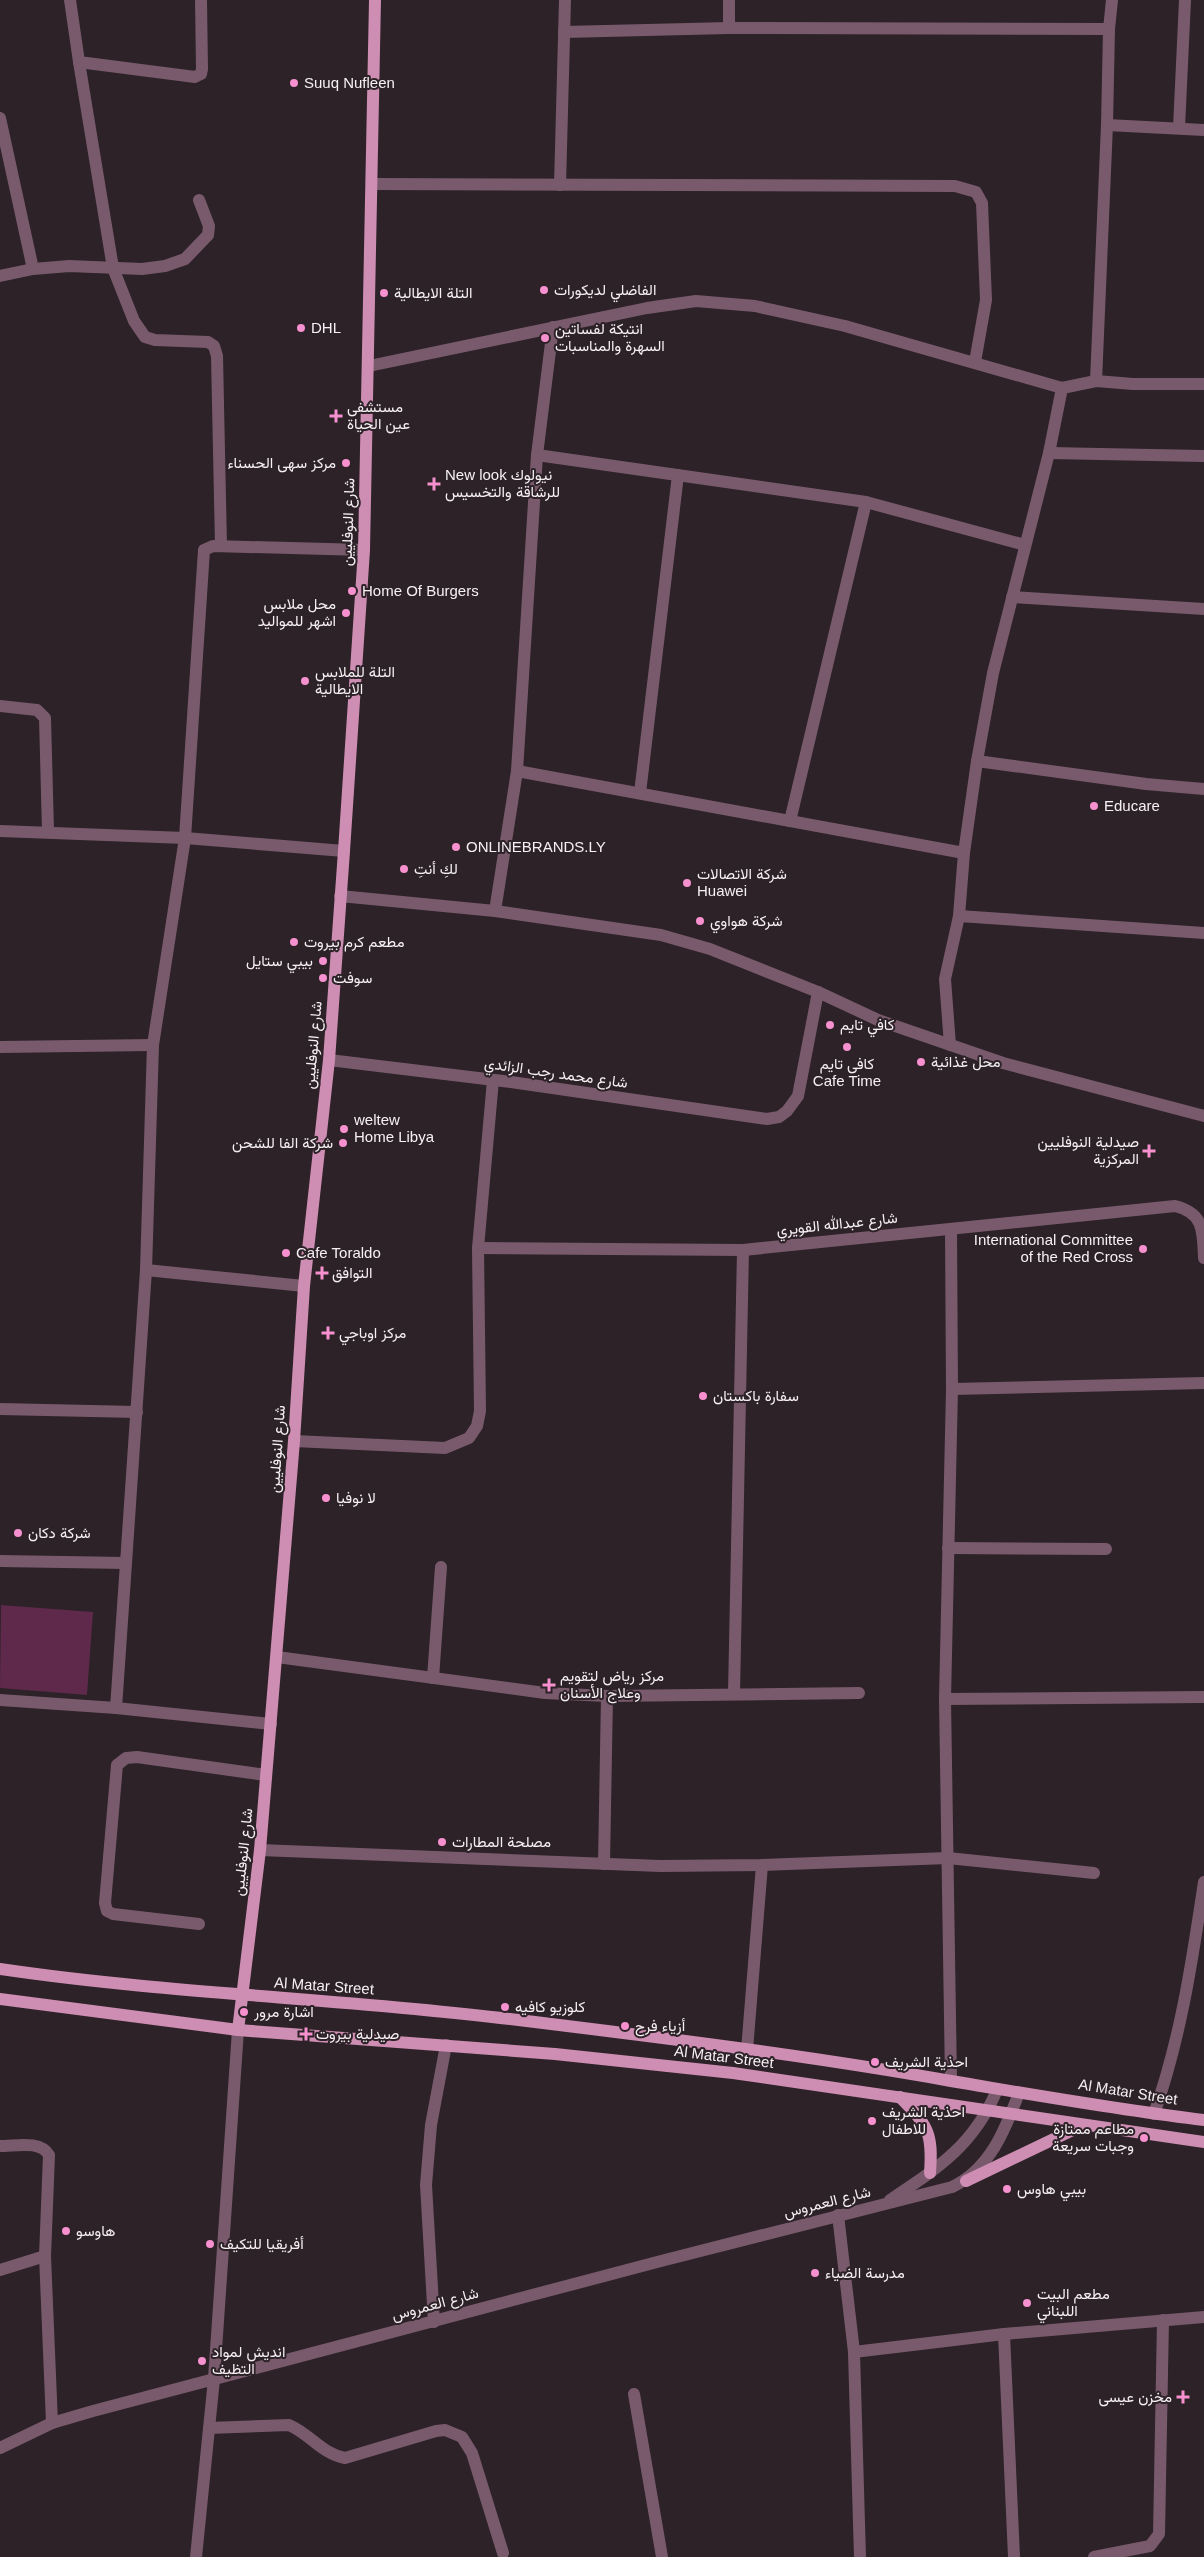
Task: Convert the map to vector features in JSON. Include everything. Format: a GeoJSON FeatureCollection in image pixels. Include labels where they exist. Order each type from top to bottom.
{"type":"FeatureCollection","features":[{"type":"Feature","properties":{"kind":"main road","name":"شارع النوفليين"},"geometry":{"type":"LineString","coordinates":[[238,2030],[260,1850],[294,1441],[304,1286],[329,1060],[344,851],[364,550],[375,0]]}},
{"type":"Feature","properties":{"kind":"main road","name":"Al Matar Street"},"geometry":{"type":"LineString","coordinates":[[0,1969],[56,1977],[243,1996],[464,2013],[747,2050],[951,2081],[997,2090],[1204,2120]]}},
{"type":"Feature","properties":{"kind":"main road","name":"Al Matar Street"},"geometry":{"type":"LineString","coordinates":[[0,1999],[238,2030],[446,2045],[733,2073],[989,2110],[1082,2126],[1204,2142]]}},
{"type":"Feature","properties":{"kind":"main road"},"geometry":{"type":"LineString","coordinates":[[900,2097],[929,2133],[932,2144],[930,2173]]}},
{"type":"Feature","properties":{"kind":"main road"},"geometry":{"type":"LineString","coordinates":[[966,2181],[1082,2126]]}},
{"type":"Feature","properties":{"kind":"street"},"geometry":{"type":"LineString","coordinates":[[70,0],[113,268],[134,321],[138,330],[145,336],[155,340],[200,340],[214,346],[218,371],[221,546]]}},
{"type":"Feature","properties":{"kind":"street"},"geometry":{"type":"LineString","coordinates":[[79,62],[198,76],[202,69],[201,0]]}},
{"type":"Feature","properties":{"kind":"street"},"geometry":{"type":"LineString","coordinates":[[560,185],[565,0]]}},
{"type":"Feature","properties":{"kind":"street"},"geometry":{"type":"LineString","coordinates":[[729,0],[729,28]]}},
{"type":"Feature","properties":{"kind":"street"},"geometry":{"type":"LineString","coordinates":[[1096,381],[1107,125],[1109,29],[1112,0]]}},
{"type":"Feature","properties":{"kind":"street"},"geometry":{"type":"LineString","coordinates":[[1179,128],[1184,0]]}},
{"type":"Feature","properties":{"kind":"street"},"geometry":{"type":"LineString","coordinates":[[564,32],[729,28],[1109,29]]}},
{"type":"Feature","properties":{"kind":"street"},"geometry":{"type":"LineString","coordinates":[[0,118],[32,269]]}},
{"type":"Feature","properties":{"kind":"street"},"geometry":{"type":"LineString","coordinates":[[1107,125],[1204,130]]}},
{"type":"Feature","properties":{"kind":"street"},"geometry":{"type":"LineString","coordinates":[[372,184],[955,186],[976,192],[982,203],[986,300],[975,362]]}},
{"type":"Feature","properties":{"kind":"street"},"geometry":{"type":"LineString","coordinates":[[0,276],[32,269],[69,266],[149,268],[165,266],[185,260],[208,235],[209,226],[199,200]]}},
{"type":"Feature","properties":{"kind":"street"},"geometry":{"type":"LineString","coordinates":[[369,366],[553,327],[696,301],[755,306],[844,326],[1062,388],[1096,381],[1133,384],[1204,384]]}},
{"type":"Feature","properties":{"kind":"street"},"geometry":{"type":"LineString","coordinates":[[495,911],[517,771],[537,455],[553,327]]}},
{"type":"Feature","properties":{"kind":"street"},"geometry":{"type":"LineString","coordinates":[[950,1045],[945,979],[959,916],[964,852],[977,761],[993,673],[1049,454],[1062,388]]}},
{"type":"Feature","properties":{"kind":"street"},"geometry":{"type":"LineString","coordinates":[[1049,454],[1204,456]]}},
{"type":"Feature","properties":{"kind":"street"},"geometry":{"type":"LineString","coordinates":[[537,455],[866,502],[1025,545]]}},
{"type":"Feature","properties":{"kind":"street"},"geometry":{"type":"LineString","coordinates":[[640,793],[678,475]]}},
{"type":"Feature","properties":{"kind":"street"},"geometry":{"type":"LineString","coordinates":[[790,821],[866,502]]}},
{"type":"Feature","properties":{"kind":"street"},"geometry":{"type":"LineString","coordinates":[[116,1708],[146,1270],[153,1045],[185,838],[204,550],[209,546],[221,546],[364,550]]}},
{"type":"Feature","properties":{"kind":"street"},"geometry":{"type":"LineString","coordinates":[[1012,598],[1204,609]]}},
{"type":"Feature","properties":{"kind":"street"},"geometry":{"type":"LineString","coordinates":[[0,706],[38,710],[46,718],[48,831]]}},
{"type":"Feature","properties":{"kind":"street"},"geometry":{"type":"LineString","coordinates":[[977,761],[1146,784],[1204,789]]}},
{"type":"Feature","properties":{"kind":"street"},"geometry":{"type":"LineString","coordinates":[[517,771],[964,852]]}},
{"type":"Feature","properties":{"kind":"street"},"geometry":{"type":"LineString","coordinates":[[0,831],[48,831],[185,838],[344,851]]}},
{"type":"Feature","properties":{"kind":"street"},"geometry":{"type":"LineString","coordinates":[[340,896],[495,911],[661,935],[710,949],[818,992],[878,1020],[950,1045],[1066,1082],[1204,1116]]}},
{"type":"Feature","properties":{"kind":"street"},"geometry":{"type":"LineString","coordinates":[[959,916],[1204,933]]}},
{"type":"Feature","properties":{"kind":"street","name":"شارع محمد رجب الزائدي"},"geometry":{"type":"LineString","coordinates":[[329,1060],[493,1080],[753,1119],[779,1117],[787,1111],[798,1096],[818,992]]}},
{"type":"Feature","properties":{"kind":"street"},"geometry":{"type":"LineString","coordinates":[[0,1047],[153,1045]]}},
{"type":"Feature","properties":{"kind":"street"},"geometry":{"type":"LineString","coordinates":[[294,1441],[445,1448],[469,1438],[477,1426],[480,1411],[478,1248],[493,1080]]}},
{"type":"Feature","properties":{"kind":"street","name":"شارع عبدالله القويري"},"geometry":{"type":"LineString","coordinates":[[478,1248],[743,1250],[1152,1206],[1175,1206],[1188,1209],[1202,1224],[1204,1258]]}},
{"type":"Feature","properties":{"kind":"street"},"geometry":{"type":"LineString","coordinates":[[951,1229],[952,1389],[944,1699],[951,2081]]}},
{"type":"Feature","properties":{"kind":"street"},"geometry":{"type":"LineString","coordinates":[[734,1694],[743,1250]]}},
{"type":"Feature","properties":{"kind":"street"},"geometry":{"type":"LineString","coordinates":[[146,1270],[304,1286]]}},
{"type":"Feature","properties":{"kind":"street"},"geometry":{"type":"LineString","coordinates":[[952,1389],[1204,1383]]}},
{"type":"Feature","properties":{"kind":"street"},"geometry":{"type":"LineString","coordinates":[[0,1409],[137,1412]]}},
{"type":"Feature","properties":{"kind":"street"},"geometry":{"type":"LineString","coordinates":[[948,1548],[1106,1550]]}},
{"type":"Feature","properties":{"kind":"street"},"geometry":{"type":"LineString","coordinates":[[0,1561],[126,1562]]}},
{"type":"Feature","properties":{"kind":"street"},"geometry":{"type":"LineString","coordinates":[[433,1678],[441,1567]]}},
{"type":"Feature","properties":{"kind":"street"},"geometry":{"type":"LineString","coordinates":[[277,1657],[545,1693],[607,1696],[858,1692]]}},
{"type":"Feature","properties":{"kind":"street"},"geometry":{"type":"LineString","coordinates":[[604,1864],[607,1696]]}},
{"type":"Feature","properties":{"kind":"street"},"geometry":{"type":"LineString","coordinates":[[944,1699],[1204,1696]]}},
{"type":"Feature","properties":{"kind":"street"},"geometry":{"type":"LineString","coordinates":[[0,1700],[116,1708],[271,1724]]}},
{"type":"Feature","properties":{"kind":"street"},"geometry":{"type":"LineString","coordinates":[[199,1924],[113,1914],[107,1911],[105,1902],[117,1765],[126,1758],[137,1757],[266,1775]]}},
{"type":"Feature","properties":{"kind":"street"},"geometry":{"type":"LineString","coordinates":[[260,1850],[604,1864],[762,1865],[948,1858],[1094,1873]]}},
{"type":"Feature","properties":{"kind":"street"},"geometry":{"type":"LineString","coordinates":[[747,2050],[762,1865]]}},
{"type":"Feature","properties":{"kind":"street"},"geometry":{"type":"LineString","coordinates":[[1154,2114],[1171,2065],[1204,1882]]}},
{"type":"Feature","properties":{"kind":"street"},"geometry":{"type":"LineString","coordinates":[[196,2557],[214,2379],[238,2030]]}},
{"type":"Feature","properties":{"kind":"street"},"geometry":{"type":"LineString","coordinates":[[434,2322],[426,2185],[431,2125],[446,2045]]}},
{"type":"Feature","properties":{"kind":"street","name":"شارع العمروس"},"geometry":{"type":"LineString","coordinates":[[883,2204],[930,2173],[970,2138],[989,2110],[997,2090]]}},
{"type":"Feature","properties":{"kind":"street","name":"شارع العمروس"},"geometry":{"type":"LineString","coordinates":[[0,2448],[52,2423],[838,2215],[939,2192],[966,2181],[992,2153],[1019,2093]]}},
{"type":"Feature","properties":{"kind":"street"},"geometry":{"type":"LineString","coordinates":[[0,2146],[36,2146],[45,2149],[49,2155],[45,2256],[52,2423]]}},
{"type":"Feature","properties":{"kind":"street"},"geometry":{"type":"LineString","coordinates":[[838,2215],[854,2352],[860,2557]]}},
{"type":"Feature","properties":{"kind":"street"},"geometry":{"type":"LineString","coordinates":[[0,2270],[45,2256]]}},
{"type":"Feature","properties":{"kind":"street"},"geometry":{"type":"LineString","coordinates":[[854,2352],[1004,2334],[1204,2317]]}},
{"type":"Feature","properties":{"kind":"street"},"geometry":{"type":"LineString","coordinates":[[1094,2557],[1150,2546],[1159,2534],[1163,2320]]}},
{"type":"Feature","properties":{"kind":"street"},"geometry":{"type":"LineString","coordinates":[[1004,2334],[1014,2557]]}},
{"type":"Feature","properties":{"kind":"street"},"geometry":{"type":"LineString","coordinates":[[634,2394],[662,2557]]}},
{"type":"Feature","properties":{"kind":"street"},"geometry":{"type":"LineString","coordinates":[[209,2428],[289,2425],[299,2430],[334,2456],[345,2458],[436,2431],[454,2432],[462,2437],[472,2453],[503,2553]]}},
{"type":"Feature","properties":{"kind":"shaded area"},"geometry":{"type":"Polygon","coordinates":[[[1,1605],[93,1612],[87,1695],[0,1688],[1,1605]]]}},
{"type":"Feature","properties":{"kind":"place","name":"Suuq Nufleen"},"geometry":{"type":"Point","coordinates":[294,83]}},
{"type":"Feature","properties":{"kind":"place","name":"الفاضلي لديكورات"},"geometry":{"type":"Point","coordinates":[544,290]}},
{"type":"Feature","properties":{"kind":"place","name":"التلة الايطالية"},"geometry":{"type":"Point","coordinates":[384,293]}},
{"type":"Feature","properties":{"kind":"place","name":"DHL"},"geometry":{"type":"Point","coordinates":[301,328]}},
{"type":"Feature","properties":{"kind":"place","name":"انتيكة لفساتين السهرة والمناسبات"},"geometry":{"type":"Point","coordinates":[545,338]}},
{"type":"Feature","properties":{"kind":"place","name":"مستشفى عين الحياة"},"geometry":{"type":"Point","coordinates":[336,416]}},
{"type":"Feature","properties":{"kind":"place","name":"مركز سهى الحسناء"},"geometry":{"type":"Point","coordinates":[346,463]}},
{"type":"Feature","properties":{"kind":"place","name":"New look نيولوك للرشاقة والتخسيس"},"geometry":{"type":"Point","coordinates":[434,484]}},
{"type":"Feature","properties":{"kind":"place","name":"Home Of Burgers"},"geometry":{"type":"Point","coordinates":[352,591]}},
{"type":"Feature","properties":{"kind":"place","name":"محل ملابس اشهر للمواليد"},"geometry":{"type":"Point","coordinates":[346,613]}},
{"type":"Feature","properties":{"kind":"place","name":"التلة للملابس الايطالية"},"geometry":{"type":"Point","coordinates":[305,681]}},
{"type":"Feature","properties":{"kind":"place","name":"Educare"},"geometry":{"type":"Point","coordinates":[1094,806]}},
{"type":"Feature","properties":{"kind":"place","name":"ONLINEBRANDS.LY"},"geometry":{"type":"Point","coordinates":[456,847]}},
{"type":"Feature","properties":{"kind":"place","name":"لكِ أنتِ"},"geometry":{"type":"Point","coordinates":[404,869]}},
{"type":"Feature","properties":{"kind":"place","name":"شركة الاتصالات Huawei"},"geometry":{"type":"Point","coordinates":[687,883]}},
{"type":"Feature","properties":{"kind":"place","name":"شركة هواوي"},"geometry":{"type":"Point","coordinates":[700,921]}},
{"type":"Feature","properties":{"kind":"place","name":"مطعم كرم بيروت"},"geometry":{"type":"Point","coordinates":[294,942]}},
{"type":"Feature","properties":{"kind":"place","name":"بيبي ستايل"},"geometry":{"type":"Point","coordinates":[323,961]}},
{"type":"Feature","properties":{"kind":"place","name":"سوفت"},"geometry":{"type":"Point","coordinates":[323,978]}},
{"type":"Feature","properties":{"kind":"place","name":"كافي تايم"},"geometry":{"type":"Point","coordinates":[830,1025]}},
{"type":"Feature","properties":{"kind":"place","name":"كافي تايم Cafe Time"},"geometry":{"type":"Point","coordinates":[847,1047]}},
{"type":"Feature","properties":{"kind":"place","name":"محل غذائية"},"geometry":{"type":"Point","coordinates":[921,1062]}},
{"type":"Feature","properties":{"kind":"place","name":"weltew Home Libya"},"geometry":{"type":"Point","coordinates":[344,1129]}},
{"type":"Feature","properties":{"kind":"place","name":"شركة الفا للشحن"},"geometry":{"type":"Point","coordinates":[343,1143]}},
{"type":"Feature","properties":{"kind":"place","name":"صيدلية النوفليين المركزية"},"geometry":{"type":"Point","coordinates":[1149,1151]}},
{"type":"Feature","properties":{"kind":"place","name":"International Committee of the Red Cross"},"geometry":{"type":"Point","coordinates":[1143,1249]}},
{"type":"Feature","properties":{"kind":"place","name":"Cafe Toraldo"},"geometry":{"type":"Point","coordinates":[286,1253]}},
{"type":"Feature","properties":{"kind":"place","name":"التوافق"},"geometry":{"type":"Point","coordinates":[322,1273]}},
{"type":"Feature","properties":{"kind":"place","name":"مركز اوباجي"},"geometry":{"type":"Point","coordinates":[328,1333]}},
{"type":"Feature","properties":{"kind":"place","name":"سفارة باكستان"},"geometry":{"type":"Point","coordinates":[703,1396]}},
{"type":"Feature","properties":{"kind":"place","name":"لا نوفيا"},"geometry":{"type":"Point","coordinates":[326,1498]}},
{"type":"Feature","properties":{"kind":"place","name":"شركة دكان"},"geometry":{"type":"Point","coordinates":[18,1533]}},
{"type":"Feature","properties":{"kind":"place","name":"مركز رياض لتقويم وعلاج الأسنان"},"geometry":{"type":"Point","coordinates":[549,1685]}},
{"type":"Feature","properties":{"kind":"place","name":"مصلحة المطارات"},"geometry":{"type":"Point","coordinates":[442,1842]}},
{"type":"Feature","properties":{"kind":"place","name":"كلوزيو كافيه"},"geometry":{"type":"Point","coordinates":[505,2007]}},
{"type":"Feature","properties":{"kind":"place","name":"اشارة مرور"},"geometry":{"type":"Point","coordinates":[244,2012]}},
{"type":"Feature","properties":{"kind":"place","name":"أزياء فرح"},"geometry":{"type":"Point","coordinates":[625,2026]}},
{"type":"Feature","properties":{"kind":"place","name":"صيدلية بيروت"},"geometry":{"type":"Point","coordinates":[306,2034]}},
{"type":"Feature","properties":{"kind":"place","name":"احذية الشريف"},"geometry":{"type":"Point","coordinates":[875,2062]}},
{"type":"Feature","properties":{"kind":"place","name":"احذية الشريف للاطفال"},"geometry":{"type":"Point","coordinates":[872,2121]}},
{"type":"Feature","properties":{"kind":"place","name":"مطاعم ممتازة وجبات سريعة"},"geometry":{"type":"Point","coordinates":[1144,2138]}},
{"type":"Feature","properties":{"kind":"place","name":"بيبي هاوس"},"geometry":{"type":"Point","coordinates":[1007,2189]}},
{"type":"Feature","properties":{"kind":"place","name":"هاوسو"},"geometry":{"type":"Point","coordinates":[66,2231]}},
{"type":"Feature","properties":{"kind":"place","name":"أفريقيا للتكيف"},"geometry":{"type":"Point","coordinates":[210,2244]}},
{"type":"Feature","properties":{"kind":"place","name":"مدرسة الضياء"},"geometry":{"type":"Point","coordinates":[815,2273]}},
{"type":"Feature","properties":{"kind":"place","name":"مطعم البيت اللبناني"},"geometry":{"type":"Point","coordinates":[1027,2303]}},
{"type":"Feature","properties":{"kind":"place","name":"انديش لمواد التظيف"},"geometry":{"type":"Point","coordinates":[202,2361]}},
{"type":"Feature","properties":{"kind":"place","name":"مخزن عيسى"},"geometry":{"type":"Point","coordinates":[1183,2397]}}]}
